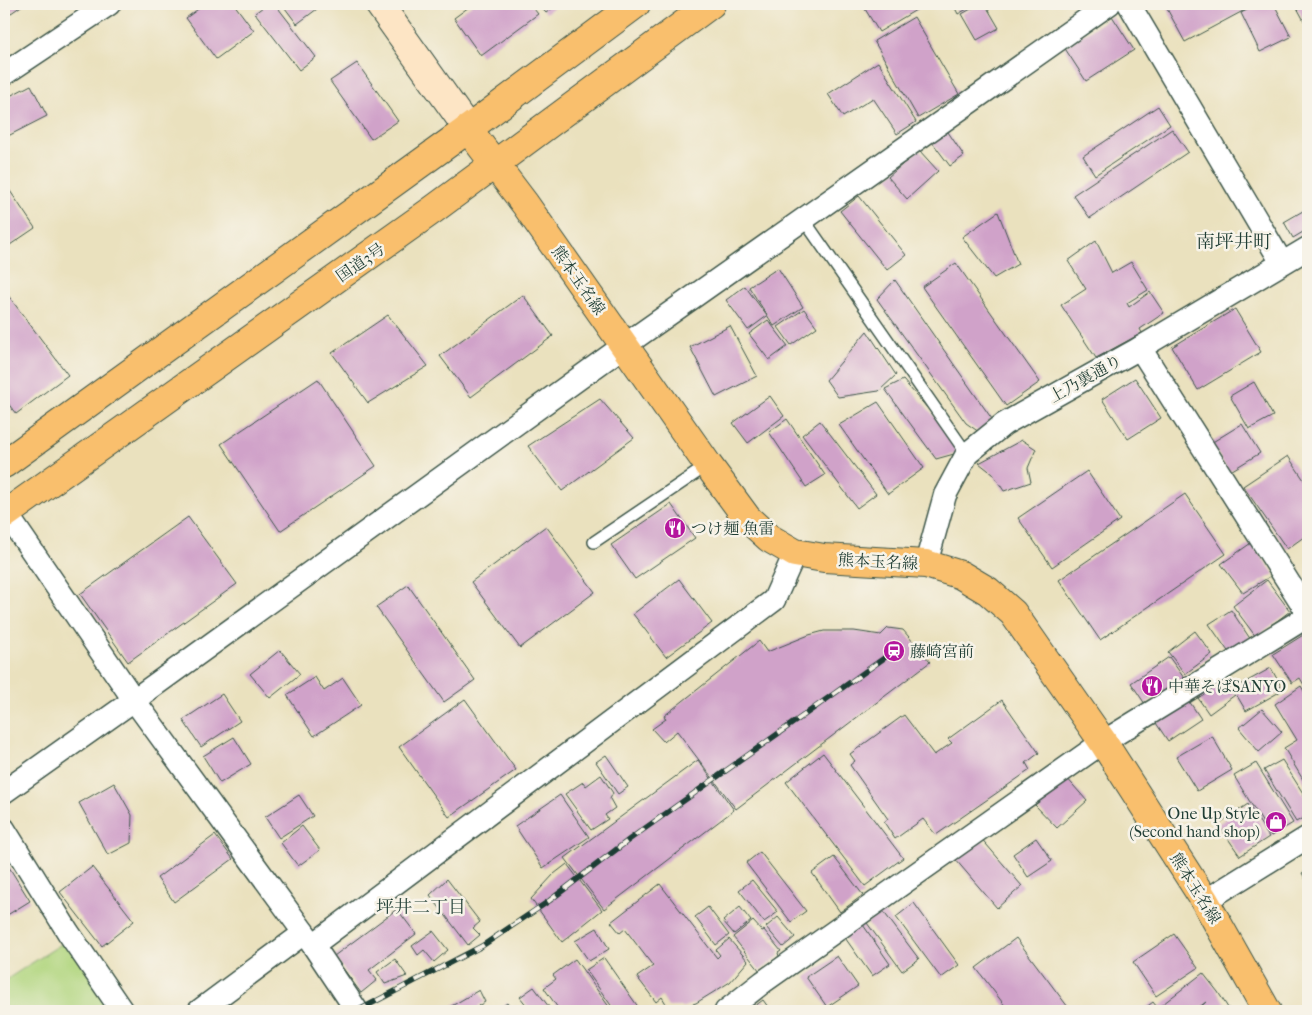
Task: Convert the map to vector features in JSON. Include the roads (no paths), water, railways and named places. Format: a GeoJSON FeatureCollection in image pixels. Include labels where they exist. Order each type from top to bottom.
{"type":"FeatureCollection","features":[{"type":"Feature","properties":{"kind":"main road"},"geometry":{"type":"LineString","coordinates":[[4,464],[468,129],[636,4]]}},
{"type":"Feature","properties":{"kind":"main road","name":"国道3号"},"geometry":{"type":"LineString","coordinates":[[5,514],[496,164],[711,4]]}},
{"type":"Feature","properties":{"kind":"main road","name":"熊本玉名線"},"geometry":{"type":"LineString","coordinates":[[468,129],[496,164],[747,518],[769,538],[795,552],[824,558],[926,564],[960,575],[988,591],[1013,613],[1103,742],[1205,900],[1267,1011]]}},
{"type":"Feature","properties":{"kind":"street"},"geometry":{"type":"LineString","coordinates":[[4,74],[108,4]]}},
{"type":"Feature","properties":{"kind":"street"},"geometry":{"type":"LineString","coordinates":[[379,4],[468,129]]}},
{"type":"Feature","properties":{"kind":"street"},"geometry":{"type":"LineString","coordinates":[[4,792],[625,345],[1109,4]]}},
{"type":"Feature","properties":{"kind":"street"},"geometry":{"type":"LineString","coordinates":[[1129,4],[1282,263]]}},
{"type":"Feature","properties":{"kind":"street","name":"上乃裏通り"},"geometry":{"type":"LineString","coordinates":[[926,564],[945,495],[967,454],[1004,424],[1140,348],[1308,248]]}},
{"type":"Feature","properties":{"kind":"street"},"geometry":{"type":"LineString","coordinates":[[726,1011],[771,977],[1103,742],[1308,614],[1140,348]]}},
{"type":"Feature","properties":{"kind":"street"},"geometry":{"type":"LineString","coordinates":[[5,514],[134,700],[308,939],[357,1011]]}},
{"type":"Feature","properties":{"kind":"street"},"geometry":{"type":"LineString","coordinates":[[199,1011],[308,939],[774,600],[795,552]]}},
{"type":"Feature","properties":{"kind":"street"},"geometry":{"type":"LineString","coordinates":[[4,829],[68,932],[122,1011]]}},
{"type":"Feature","properties":{"kind":"street"},"geometry":{"type":"LineString","coordinates":[[1205,900],[1308,837]]}},
{"type":"Feature","properties":{"kind":"lane"},"geometry":{"type":"LineString","coordinates":[[804,220],[967,454]]}},
{"type":"Feature","properties":{"kind":"lane"},"geometry":{"type":"LineString","coordinates":[[594,542],[708,465]]}},
{"type":"Feature","properties":{"kind":"railway"},"geometry":{"type":"LineString","coordinates":[[357,1011],[482,946],[549,901],[630,839],[894,651]]}},
{"type":"Feature","properties":{"kind":"place","name":"つけ麺 魚雷"},"geometry":{"type":"Point","coordinates":[675,528]}},
{"type":"Feature","properties":{"kind":"place","name":"藤崎宮前"},"geometry":{"type":"Point","coordinates":[894,651]}},
{"type":"Feature","properties":{"kind":"place","name":"中華そばSANYO"},"geometry":{"type":"Point","coordinates":[1152,686]}},
{"type":"Feature","properties":{"kind":"place","name":"One Up Style (Second hand shop)"},"geometry":{"type":"Point","coordinates":[1276,822]}},
{"type":"Feature","properties":{"kind":"district","name":"南坪井町"},"geometry":{"type":"Point","coordinates":[1234,241]}},
{"type":"Feature","properties":{"kind":"district","name":"坪井二丁目"},"geometry":{"type":"Point","coordinates":[421,907]}}]}
